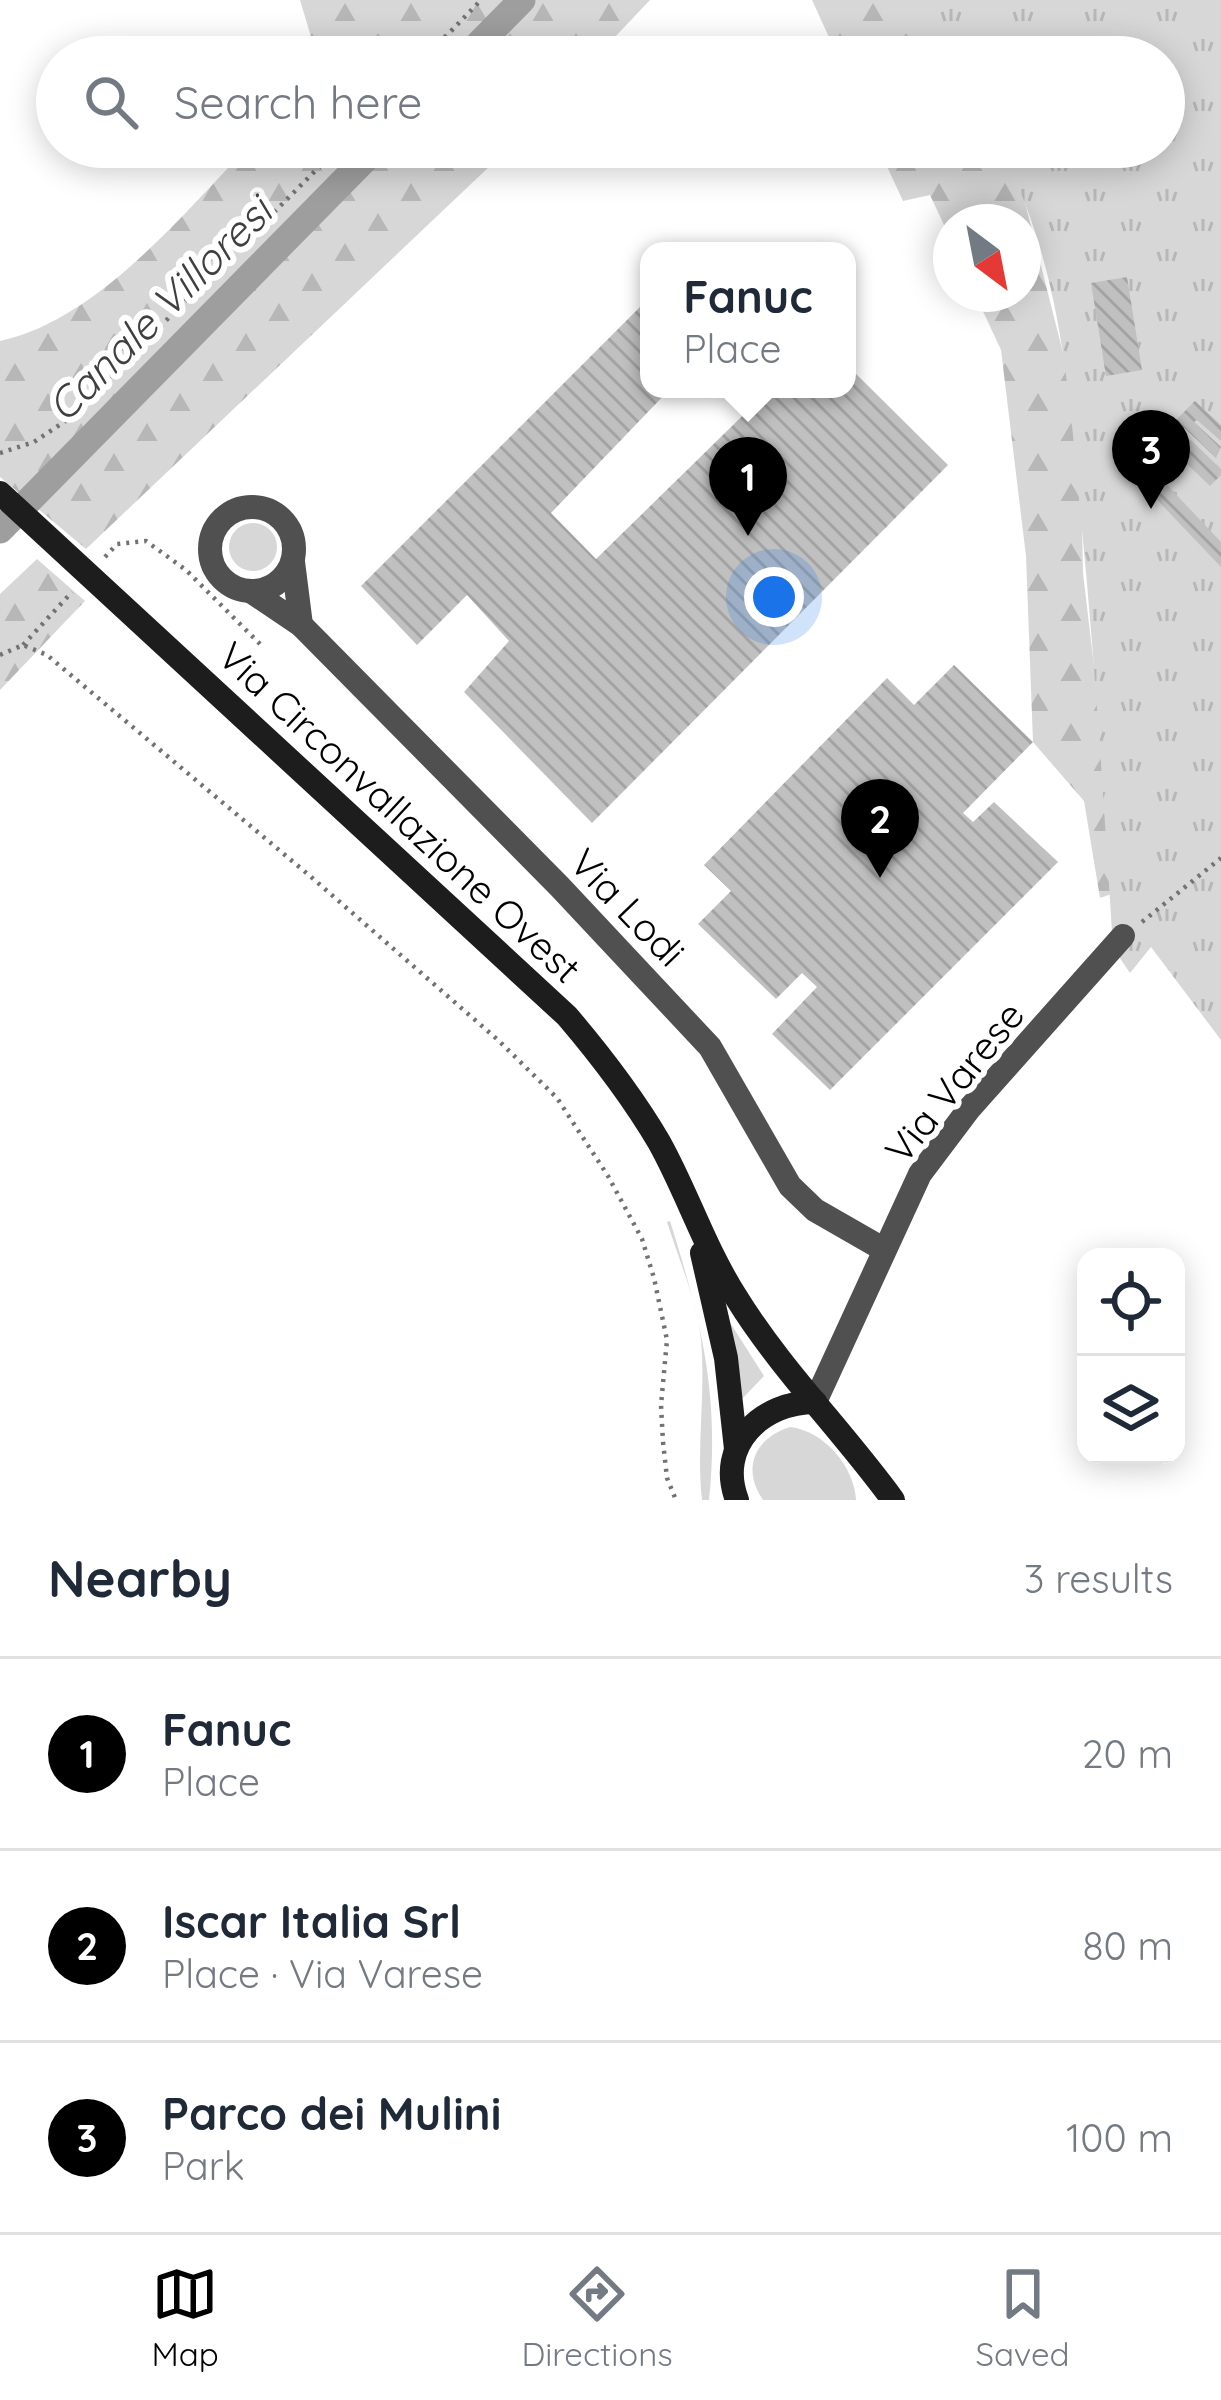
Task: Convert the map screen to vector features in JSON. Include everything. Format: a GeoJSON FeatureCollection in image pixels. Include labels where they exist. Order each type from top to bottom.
{"type":"FeatureCollection","features":[{"type":"Feature","properties":{"kind":"main road","name":"Via Circonvallazione Ovest"},"geometry":{"type":"LineString","coordinates":[[0,493],[568,1016],[620,1078],[651,1129],[697,1228]]}},
{"type":"Feature","properties":{"kind":"main road"},"geometry":{"type":"LineString","coordinates":[[697,1228],[737,1300],[814,1402],[854,1445],[887,1496]]}},
{"type":"Feature","properties":{"kind":"main road"},"geometry":{"type":"LineString","coordinates":[[697,1228],[725,1358],[736,1449],[731,1495]]}},
{"type":"Feature","properties":{"kind":"main road"},"geometry":{"type":"LineString","coordinates":[[736,1449],[750,1426],[770,1411],[791,1402],[814,1402]]}},
{"type":"Feature","properties":{"kind":"street"},"geometry":{"type":"LineString","coordinates":[[293,562],[278,584],[252,592],[226,583],[216,572],[209,545],[221,520],[247,507],[274,512],[292,534],[301,625]]}},
{"type":"Feature","properties":{"kind":"street","name":"Via Lodi"},"geometry":{"type":"LineString","coordinates":[[252,592],[301,625],[560,886],[710,1047],[790,1186],[815,1210],[883,1250]]}},
{"type":"Feature","properties":{"kind":"street","name":"Via Varese"},"geometry":{"type":"LineString","coordinates":[[814,1402],[920,1174],[969,1109],[1123,936]]}},
{"type":"Feature","properties":{"kind":"path"},"geometry":{"type":"LineString","coordinates":[[446,36],[481,0]]}},
{"type":"Feature","properties":{"kind":"path"},"geometry":{"type":"LineString","coordinates":[[0,453],[34,442],[68,420],[318,168]]}},
{"type":"Feature","properties":{"kind":"path"},"geometry":{"type":"LineString","coordinates":[[0,655],[23,645],[47,655],[310,876],[498,1040],[557,1098],[608,1176],[641,1239],[654,1278],[667,1340],[663,1442],[667,1478],[676,1500]]}},
{"type":"Feature","properties":{"kind":"path"},"geometry":{"type":"LineString","coordinates":[[1123,936],[1221,858]]}},
{"type":"Feature","properties":{"kind":"green space"},"geometry":{"type":"Polygon","coordinates":[[[300,0],[650,0],[616,36],[311,36],[300,0]]]}},
{"type":"Feature","properties":{"kind":"green space"},"geometry":{"type":"Polygon","coordinates":[[[812,0],[975,0],[1012,36],[828,36],[812,0]]]}},
{"type":"Feature","properties":{"kind":"green space"},"geometry":{"type":"Polygon","coordinates":[[[904,0],[1221,0],[1221,1040],[1151,947],[1130,973],[1113,948],[1091,626],[1066,376],[1041,253],[1041,204],[1025,204],[1009,168],[1185,168],[1185,36],[928,36],[904,0]]]}},
{"type":"Feature","properties":{"kind":"green space"},"geometry":{"type":"Polygon","coordinates":[[[228,168],[488,168],[86,549],[0,477],[0,341],[70,312],[166,233],[228,168]]]}},
{"type":"Feature","properties":{"kind":"green space"},"geometry":{"type":"Polygon","coordinates":[[[888,168],[1016,168],[1025,204],[934,204],[930,195],[903,201],[888,168]]]}},
{"type":"Feature","properties":{"kind":"green space"},"geometry":{"type":"Polygon","coordinates":[[[1041,266],[1080,420],[1083,573],[1104,751],[1175,872],[1100,898],[1084,801],[1033,742],[1026,556],[1001,350],[983,312],[1041,312],[1041,266]]]}},
{"type":"Feature","properties":{"kind":"green space"},"geometry":{"type":"Polygon","coordinates":[[[253,523],[270,530],[277,547],[270,564],[253,571],[236,564],[229,547],[236,530],[253,523]]]}},
{"type":"Feature","properties":{"kind":"green space"},"geometry":{"type":"Polygon","coordinates":[[[37,559],[85,601],[0,690],[0,594],[37,559]]]}},
{"type":"Feature","properties":{"kind":"green space"},"geometry":{"type":"Polygon","coordinates":[[[667,1222],[681,1257],[692,1297],[667,1222]]]}},
{"type":"Feature","properties":{"kind":"green space"},"geometry":{"type":"Polygon","coordinates":[[[724,1313],[764,1376],[738,1403],[724,1313]]]}},
{"type":"Feature","properties":{"kind":"green space"},"geometry":{"type":"Polygon","coordinates":[[[699,1324],[712,1426],[709,1500],[702,1500],[700,1480],[699,1324]]]}},
{"type":"Feature","properties":{"kind":"green space"},"geometry":{"type":"Polygon","coordinates":[[[790,1427],[814,1435],[835,1452],[850,1475],[856,1500],[763,1500],[753,1477],[755,1456],[768,1439],[790,1427]]]}},
{"type":"Feature","properties":{"kind":"building"},"geometry":{"type":"Polygon","coordinates":[[[1127,277],[1142,370],[1106,376],[1091,283],[1127,277]]]}},
{"type":"Feature","properties":{"kind":"building"},"geometry":{"type":"Polygon","coordinates":[[[640,307],[640,398],[661,398],[551,513],[596,559],[761,398],[856,398],[856,374],[948,465],[592,823],[464,692],[509,641],[467,595],[417,645],[361,586],[640,307]]]}},
{"type":"Feature","properties":{"kind":"building"},"geometry":{"type":"Polygon","coordinates":[[[1195,401],[1221,425],[1221,441],[1194,422],[1221,447],[1216,458],[1176,420],[1195,401]]]}},
{"type":"Feature","properties":{"kind":"building"},"geometry":{"type":"Polygon","coordinates":[[[1172,422],[1221,469],[1210,486],[1159,437],[1172,422]]]}},
{"type":"Feature","properties":{"kind":"building"},"geometry":{"type":"Polygon","coordinates":[[[1133,449],[1221,542],[1221,567],[1121,462],[1133,449]]]}},
{"type":"Feature","properties":{"kind":"building"},"geometry":{"type":"Polygon","coordinates":[[[954,665],[1033,742],[963,813],[973,822],[994,802],[1058,862],[830,1090],[772,1034],[817,987],[802,973],[776,999],[698,924],[731,891],[704,865],[887,678],[914,705],[954,665]]]}},
{"type":"Feature","properties":{"kind":"waterway","name":"Canale Villoresi"},"geometry":{"type":"LineString","coordinates":[[487,36],[522,0]]}},
{"type":"Feature","properties":{"kind":"waterway","name":"Canale Villoresi"},"geometry":{"type":"LineString","coordinates":[[0,530],[356,168]]}},
{"type":"Feature","properties":{"kind":"place","name":"Parco dei Mulini"},"geometry":{"type":"Point","coordinates":[1151,509]}},
{"type":"Feature","properties":{"kind":"place","name":"Fanuc"},"geometry":{"type":"Point","coordinates":[748,536]}},
{"type":"Feature","properties":{"kind":"place","name":"Iscar Italia Srl"},"geometry":{"type":"Point","coordinates":[880,878]}}]}
